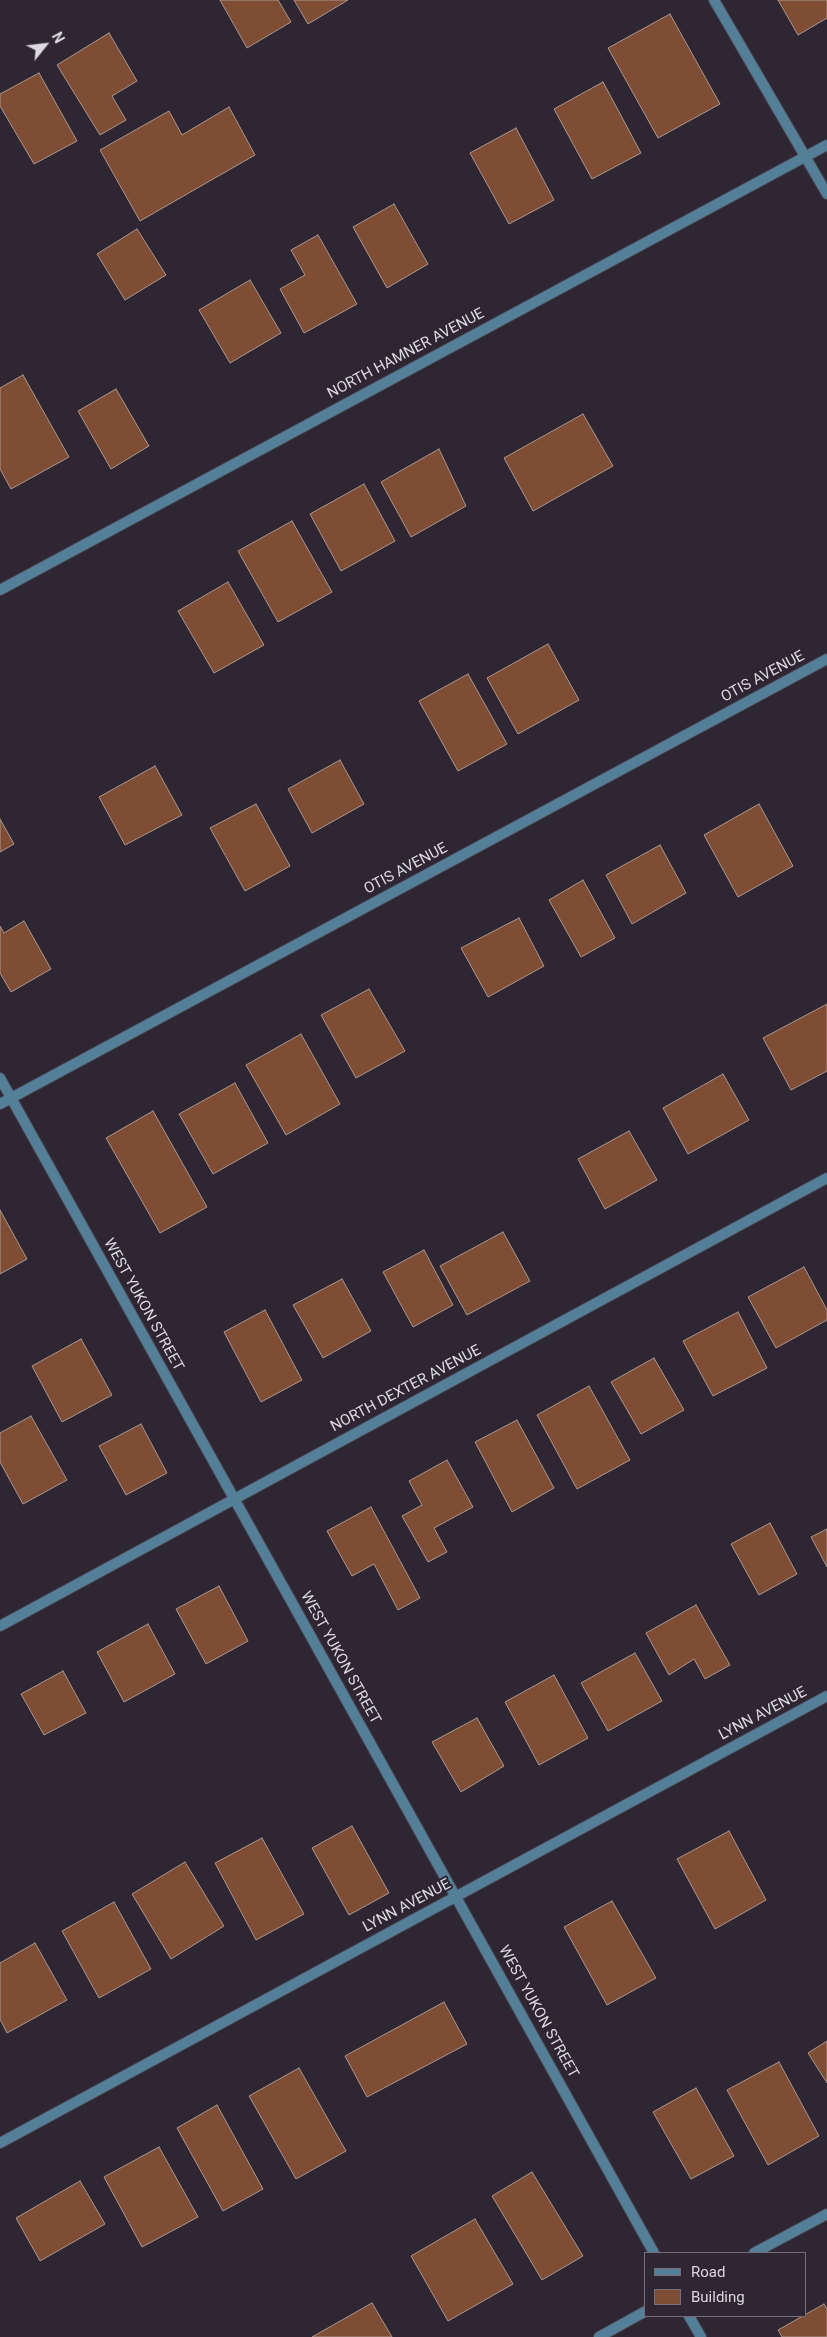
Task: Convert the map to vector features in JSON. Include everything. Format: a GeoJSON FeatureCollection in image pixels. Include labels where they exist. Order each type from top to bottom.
{"type":"FeatureCollection","features":[{"type":"Feature","properties":{"kind":"street"},"geometry":{"type":"LineString","coordinates":[[714,0],[827,194]]}},
{"type":"Feature","properties":{"kind":"street","name":"NORTH HAMNER AVENUE"},"geometry":{"type":"LineString","coordinates":[[0,590],[827,145]]}},
{"type":"Feature","properties":{"kind":"street","name":"OTIS AVENUE"},"geometry":{"type":"LineString","coordinates":[[0,1104],[827,660]]}},
{"type":"Feature","properties":{"kind":"street","name":"WEST YUKON STREET"},"geometry":{"type":"LineString","coordinates":[[0,1078],[653,2252]]}},
{"type":"Feature","properties":{"kind":"street","name":"NORTH DEXTER AVENUE"},"geometry":{"type":"LineString","coordinates":[[0,1626],[827,1178]]}},
{"type":"Feature","properties":{"kind":"street","name":"LYNN AVENUE"},"geometry":{"type":"LineString","coordinates":[[0,2143],[827,1696]]}},
{"type":"Feature","properties":{"kind":"street"},"geometry":{"type":"LineString","coordinates":[[756,2252],[827,2214]]}},
{"type":"Feature","properties":{"kind":"street"},"geometry":{"type":"LineString","coordinates":[[599,2337],[644,2313]]}},
{"type":"Feature","properties":{"kind":"street"},"geometry":{"type":"LineString","coordinates":[[690,2317],[701,2337]]}},
{"type":"Feature","properties":{"kind":"building"},"geometry":{"type":"Polygon","coordinates":[[[220,0],[278,0],[291,22],[247,48],[220,0]]]}},
{"type":"Feature","properties":{"kind":"building"},"geometry":{"type":"Polygon","coordinates":[[[294,0],[348,0],[308,24],[294,0]]]}},
{"type":"Feature","properties":{"kind":"building"},"geometry":{"type":"Polygon","coordinates":[[[778,0],[827,0],[827,18],[798,35],[778,0]]]}},
{"type":"Feature","properties":{"kind":"building"},"geometry":{"type":"Polygon","coordinates":[[[670,14],[720,104],[658,138],[608,48],[670,14]]]}},
{"type":"Feature","properties":{"kind":"building"},"geometry":{"type":"Polygon","coordinates":[[[109,33],[137,81],[112,96],[126,120],[100,135],[57,65],[109,33]]]}},
{"type":"Feature","properties":{"kind":"building"},"geometry":{"type":"Polygon","coordinates":[[[39,73],[77,141],[34,164],[0,106],[0,94],[39,73]]]}},
{"type":"Feature","properties":{"kind":"building"},"geometry":{"type":"Polygon","coordinates":[[[603,82],[641,153],[592,179],[554,109],[603,82]]]}},
{"type":"Feature","properties":{"kind":"building"},"geometry":{"type":"Polygon","coordinates":[[[229,107],[255,155],[140,221],[100,150],[169,111],[182,135],[229,107]]]}},
{"type":"Feature","properties":{"kind":"building"},"geometry":{"type":"Polygon","coordinates":[[[516,128],[554,200],[509,224],[470,153],[516,128]]]}},
{"type":"Feature","properties":{"kind":"building"},"geometry":{"type":"Polygon","coordinates":[[[394,204],[428,264],[387,288],[353,227],[394,204]]]}},
{"type":"Feature","properties":{"kind":"building"},"geometry":{"type":"Polygon","coordinates":[[[137,229],[166,275],[125,300],[97,254],[137,229]]]}},
{"type":"Feature","properties":{"kind":"building"},"geometry":{"type":"Polygon","coordinates":[[[318,235],[357,304],[304,333],[280,289],[305,275],[291,250],[318,235]]]}},
{"type":"Feature","properties":{"kind":"building"},"geometry":{"type":"Polygon","coordinates":[[[250,280],[281,333],[230,363],[199,310],[250,280]]]}},
{"type":"Feature","properties":{"kind":"building"},"geometry":{"type":"Polygon","coordinates":[[[23,375],[69,457],[11,489],[0,469],[0,388],[23,375]]]}},
{"type":"Feature","properties":{"kind":"building"},"geometry":{"type":"Polygon","coordinates":[[[116,389],[149,446],[111,469],[78,411],[116,389]]]}},
{"type":"Feature","properties":{"kind":"building"},"geometry":{"type":"Polygon","coordinates":[[[583,414],[613,466],[533,511],[504,458],[583,414]]]}},
{"type":"Feature","properties":{"kind":"building"},"geometry":{"type":"Polygon","coordinates":[[[439,449],[466,506],[411,537],[381,482],[439,449]]]}},
{"type":"Feature","properties":{"kind":"building"},"geometry":{"type":"Polygon","coordinates":[[[364,484],[395,541],[341,571],[310,514],[364,484]]]}},
{"type":"Feature","properties":{"kind":"building"},"geometry":{"type":"Polygon","coordinates":[[[292,521],[332,592],[278,622],[238,551],[292,521]]]}},
{"type":"Feature","properties":{"kind":"building"},"geometry":{"type":"Polygon","coordinates":[[[228,582],[264,645],[214,673],[178,611],[228,582]]]}},
{"type":"Feature","properties":{"kind":"building"},"geometry":{"type":"Polygon","coordinates":[[[548,644],[579,700],[518,734],[487,678],[548,644]]]}},
{"type":"Feature","properties":{"kind":"building"},"geometry":{"type":"Polygon","coordinates":[[[468,674],[507,744],[458,771],[419,701],[468,674]]]}},
{"type":"Feature","properties":{"kind":"building"},"geometry":{"type":"Polygon","coordinates":[[[340,760],[364,804],[312,833],[288,789],[340,760]]]}},
{"type":"Feature","properties":{"kind":"building"},"geometry":{"type":"Polygon","coordinates":[[[155,766],[182,815],[125,845],[99,797],[155,766]]]}},
{"type":"Feature","properties":{"kind":"building"},"geometry":{"type":"Polygon","coordinates":[[[256,804],[290,866],[245,891],[210,828],[256,804]]]}},
{"type":"Feature","properties":{"kind":"building"},"geometry":{"type":"Polygon","coordinates":[[[759,804],[793,866],[738,897],[704,835],[759,804]]]}},
{"type":"Feature","properties":{"kind":"building"},"geometry":{"type":"Polygon","coordinates":[[[0,819],[14,844],[0,852],[0,819]]]}},
{"type":"Feature","properties":{"kind":"building"},"geometry":{"type":"Polygon","coordinates":[[[660,845],[686,893],[632,924],[606,875],[660,845]]]}},
{"type":"Feature","properties":{"kind":"building"},"geometry":{"type":"Polygon","coordinates":[[[583,880],[615,938],[581,957],[549,900],[583,880]]]}},
{"type":"Feature","properties":{"kind":"building"},"geometry":{"type":"Polygon","coordinates":[[[519,918],[544,966],[488,997],[461,948],[519,918]]]}},
{"type":"Feature","properties":{"kind":"building"},"geometry":{"type":"Polygon","coordinates":[[[24,921],[51,969],[11,992],[0,973],[0,926],[4,933],[24,921]]]}},
{"type":"Feature","properties":{"kind":"building"},"geometry":{"type":"Polygon","coordinates":[[[369,989],[405,1051],[356,1078],[321,1015],[369,989]]]}},
{"type":"Feature","properties":{"kind":"building"},"geometry":{"type":"Polygon","coordinates":[[[827,1004],[827,1071],[791,1090],[763,1038],[827,1004]]]}},
{"type":"Feature","properties":{"kind":"building"},"geometry":{"type":"Polygon","coordinates":[[[301,1034],[340,1104],[286,1135],[246,1065],[301,1034]]]}},
{"type":"Feature","properties":{"kind":"building"},"geometry":{"type":"Polygon","coordinates":[[[723,1074],[749,1120],[688,1154],[663,1108],[723,1074]]]}},
{"type":"Feature","properties":{"kind":"building"},"geometry":{"type":"Polygon","coordinates":[[[235,1083],[268,1143],[213,1174],[179,1114],[235,1083]]]}},
{"type":"Feature","properties":{"kind":"building"},"geometry":{"type":"Polygon","coordinates":[[[153,1111],[207,1207],[160,1233],[106,1138],[153,1111]]]}},
{"type":"Feature","properties":{"kind":"building"},"geometry":{"type":"Polygon","coordinates":[[[629,1131],[657,1180],[605,1209],[578,1159],[629,1131]]]}},
{"type":"Feature","properties":{"kind":"building"},"geometry":{"type":"Polygon","coordinates":[[[0,1210],[27,1259],[0,1274],[0,1210]]]}},
{"type":"Feature","properties":{"kind":"building"},"geometry":{"type":"Polygon","coordinates":[[[503,1232],[530,1281],[467,1315],[440,1266],[503,1232]]]}},
{"type":"Feature","properties":{"kind":"building"},"geometry":{"type":"Polygon","coordinates":[[[424,1250],[453,1305],[413,1327],[383,1272],[424,1250]]]}},
{"type":"Feature","properties":{"kind":"building"},"geometry":{"type":"Polygon","coordinates":[[[804,1267],[827,1310],[827,1320],[776,1348],[748,1297],[804,1267]]]}},
{"type":"Feature","properties":{"kind":"building"},"geometry":{"type":"Polygon","coordinates":[[[342,1279],[371,1331],[323,1358],[293,1305],[342,1279]]]}},
{"type":"Feature","properties":{"kind":"building"},"geometry":{"type":"Polygon","coordinates":[[[265,1310],[302,1380],[261,1402],[224,1332],[265,1310]]]}},
{"type":"Feature","properties":{"kind":"building"},"geometry":{"type":"Polygon","coordinates":[[[738,1312],[767,1368],[713,1396],[683,1341],[738,1312]]]}},
{"type":"Feature","properties":{"kind":"building"},"geometry":{"type":"Polygon","coordinates":[[[81,1339],[112,1395],[62,1422],[32,1366],[81,1339]]]}},
{"type":"Feature","properties":{"kind":"building"},"geometry":{"type":"Polygon","coordinates":[[[654,1358],[684,1410],[641,1434],[611,1382],[654,1358]]]}},
{"type":"Feature","properties":{"kind":"building"},"geometry":{"type":"Polygon","coordinates":[[[589,1386],[630,1460],[577,1489],[537,1415],[589,1386]]]}},
{"type":"Feature","properties":{"kind":"building"},"geometry":{"type":"Polygon","coordinates":[[[31,1416],[67,1480],[23,1504],[0,1462],[0,1433],[31,1416]]]}},
{"type":"Feature","properties":{"kind":"building"},"geometry":{"type":"Polygon","coordinates":[[[517,1420],[554,1488],[512,1512],[475,1442],[517,1420]]]}},
{"type":"Feature","properties":{"kind":"building"},"geometry":{"type":"Polygon","coordinates":[[[141,1424],[167,1473],[126,1495],[99,1446],[141,1424]]]}},
{"type":"Feature","properties":{"kind":"building"},"geometry":{"type":"Polygon","coordinates":[[[447,1460],[473,1507],[434,1528],[447,1552],[428,1562],[402,1516],[422,1505],[409,1481],[447,1460]]]}},
{"type":"Feature","properties":{"kind":"building"},"geometry":{"type":"Polygon","coordinates":[[[371,1507],[420,1598],[398,1610],[374,1564],[352,1576],[327,1531],[371,1507]]]}},
{"type":"Feature","properties":{"kind":"building"},"geometry":{"type":"Polygon","coordinates":[[[770,1523],[797,1574],[759,1595],[731,1544],[770,1523]]]}},
{"type":"Feature","properties":{"kind":"building"},"geometry":{"type":"Polygon","coordinates":[[[827,1529],[827,1567],[811,1537],[827,1529]]]}},
{"type":"Feature","properties":{"kind":"building"},"geometry":{"type":"Polygon","coordinates":[[[219,1586],[248,1641],[206,1664],[176,1609],[219,1586]]]}},
{"type":"Feature","properties":{"kind":"building"},"geometry":{"type":"Polygon","coordinates":[[[696,1605],[730,1665],[705,1679],[694,1659],[669,1675],[646,1633],[696,1605]]]}},
{"type":"Feature","properties":{"kind":"building"},"geometry":{"type":"Polygon","coordinates":[[[148,1624],[175,1674],[124,1702],[97,1652],[148,1624]]]}},
{"type":"Feature","properties":{"kind":"building"},"geometry":{"type":"Polygon","coordinates":[[[635,1653],[662,1701],[608,1731],[581,1683],[635,1653]]]}},
{"type":"Feature","properties":{"kind":"building"},"geometry":{"type":"Polygon","coordinates":[[[63,1671],[86,1713],[44,1735],[21,1694],[63,1671]]]}},
{"type":"Feature","properties":{"kind":"building"},"geometry":{"type":"Polygon","coordinates":[[[554,1675],[588,1738],[539,1765],[505,1702],[554,1675]]]}},
{"type":"Feature","properties":{"kind":"building"},"geometry":{"type":"Polygon","coordinates":[[[477,1718],[504,1766],[461,1792],[432,1742],[477,1718]]]}},
{"type":"Feature","properties":{"kind":"building"},"geometry":{"type":"Polygon","coordinates":[[[352,1826],[389,1893],[349,1915],[312,1848],[352,1826]]]}},
{"type":"Feature","properties":{"kind":"building"},"geometry":{"type":"Polygon","coordinates":[[[729,1831],[766,1900],[715,1929],[677,1859],[729,1831]]]}},
{"type":"Feature","properties":{"kind":"building"},"geometry":{"type":"Polygon","coordinates":[[[262,1838],[304,1914],[256,1940],[215,1863],[262,1838]]]}},
{"type":"Feature","properties":{"kind":"building"},"geometry":{"type":"Polygon","coordinates":[[[185,1862],[224,1926],[171,1959],[132,1894],[185,1862]]]}},
{"type":"Feature","properties":{"kind":"building"},"geometry":{"type":"Polygon","coordinates":[[[612,1901],[656,1978],[607,2005],[564,1927],[612,1901]]]}},
{"type":"Feature","properties":{"kind":"building"},"geometry":{"type":"Polygon","coordinates":[[[114,1902],[151,1969],[99,1998],[62,1931],[114,1902]]]}},
{"type":"Feature","properties":{"kind":"building"},"geometry":{"type":"Polygon","coordinates":[[[35,1943],[67,2000],[7,2033],[0,2019],[0,1963],[35,1943]]]}},
{"type":"Feature","properties":{"kind":"building"},"geometry":{"type":"Polygon","coordinates":[[[444,2002],[467,2044],[367,2097],[345,2056],[444,2002]]]}},
{"type":"Feature","properties":{"kind":"building"},"geometry":{"type":"Polygon","coordinates":[[[827,2041],[827,2083],[808,2053],[827,2041]]]}},
{"type":"Feature","properties":{"kind":"building"},"geometry":{"type":"Polygon","coordinates":[[[779,2062],[819,2136],[768,2165],[727,2090],[779,2062]]]}},
{"type":"Feature","properties":{"kind":"building"},"geometry":{"type":"Polygon","coordinates":[[[299,2068],[346,2151],[296,2179],[249,2096],[299,2068]]]}},
{"type":"Feature","properties":{"kind":"building"},"geometry":{"type":"Polygon","coordinates":[[[696,2088],[734,2156],[691,2179],[653,2112],[696,2088]]]}},
{"type":"Feature","properties":{"kind":"building"},"geometry":{"type":"Polygon","coordinates":[[[217,2105],[263,2189],[223,2211],[177,2128],[217,2105]]]}},
{"type":"Feature","properties":{"kind":"building"},"geometry":{"type":"Polygon","coordinates":[[[159,2147],[198,2217],[142,2247],[104,2177],[159,2147]]]}},
{"type":"Feature","properties":{"kind":"building"},"geometry":{"type":"Polygon","coordinates":[[[532,2172],[583,2256],[542,2280],[492,2196],[532,2172]]]}},
{"type":"Feature","properties":{"kind":"building"},"geometry":{"type":"Polygon","coordinates":[[[80,2181],[105,2224],[40,2261],[16,2218],[80,2181]]]}},
{"type":"Feature","properties":{"kind":"building"},"geometry":{"type":"Polygon","coordinates":[[[475,2219],[513,2284],[448,2321],[411,2256],[475,2219]]]}},
{"type":"Feature","properties":{"kind":"building"},"geometry":{"type":"Polygon","coordinates":[[[372,2303],[392,2337],[312,2337],[372,2303]]]}},
{"type":"Feature","properties":{"kind":"building"},"geometry":{"type":"Polygon","coordinates":[[[824,2304],[827,2309],[827,2337],[782,2337],[778,2330],[801,2317],[807,2317],[807,2314],[824,2304]]]}}]}
